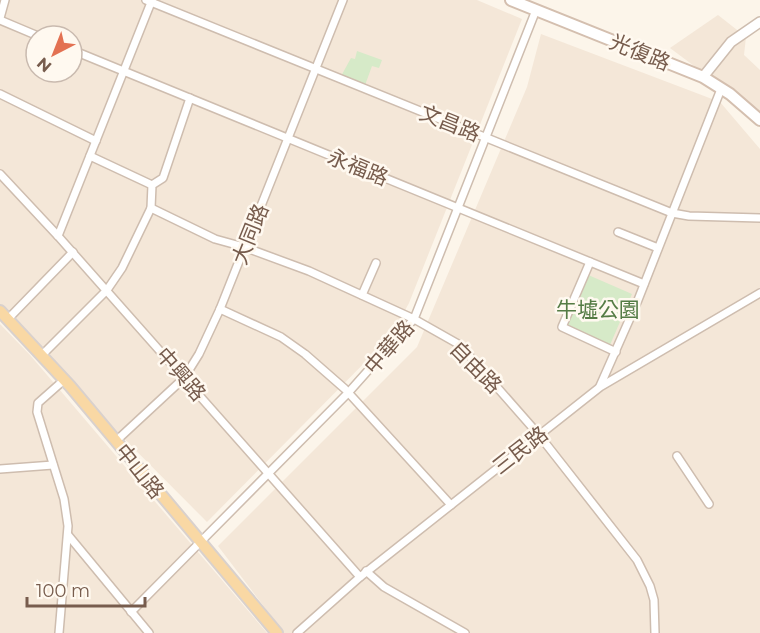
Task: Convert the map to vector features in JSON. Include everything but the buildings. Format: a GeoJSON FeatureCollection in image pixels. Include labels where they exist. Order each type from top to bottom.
{"type":"FeatureCollection","features":[{"type":"Feature","properties":{"kind":"main road","name":"光復路"},"geometry":{"type":"LineString","coordinates":[[511,0],[703,77],[737,100],[760,120]]}},
{"type":"Feature","properties":{"kind":"main road","name":"中山路"},"geometry":{"type":"LineString","coordinates":[[0,311],[64,380],[277,633]]}},
{"type":"Feature","properties":{"kind":"street"},"geometry":{"type":"LineString","coordinates":[[5,0],[0,19],[24,30]]}},
{"type":"Feature","properties":{"kind":"street","name":"大同路"},"geometry":{"type":"LineString","coordinates":[[116,441],[184,378],[199,354],[220,309],[343,0]]}},
{"type":"Feature","properties":{"kind":"street"},"geometry":{"type":"LineString","coordinates":[[58,236],[149,1]]}},
{"type":"Feature","properties":{"kind":"street","name":"文昌路"},"geometry":{"type":"LineString","coordinates":[[149,1],[672,213],[689,216],[760,218]]}},
{"type":"Feature","properties":{"kind":"street","name":"中華路"},"geometry":{"type":"LineString","coordinates":[[131,612],[348,393],[414,319],[536,10]]}},
{"type":"Feature","properties":{"kind":"street"},"geometry":{"type":"LineString","coordinates":[[703,77],[731,42],[760,22]]}},
{"type":"Feature","properties":{"kind":"street","name":"永福路"},"geometry":{"type":"LineString","coordinates":[[84,55],[644,284]]}},
{"type":"Feature","properties":{"kind":"street"},"geometry":{"type":"LineString","coordinates":[[600,387],[644,284],[721,89]]}},
{"type":"Feature","properties":{"kind":"street"},"geometry":{"type":"LineString","coordinates":[[0,94],[96,141]]}},
{"type":"Feature","properties":{"kind":"street"},"geometry":{"type":"LineString","coordinates":[[152,185],[163,178],[190,98]]}},
{"type":"Feature","properties":{"kind":"street"},"geometry":{"type":"LineString","coordinates":[[90,156],[152,185]]}},
{"type":"Feature","properties":{"kind":"street","name":"中興路"},"geometry":{"type":"LineString","coordinates":[[0,174],[107,290],[360,577]]}},
{"type":"Feature","properties":{"kind":"street"},"geometry":{"type":"LineString","coordinates":[[42,355],[107,290],[122,268],[151,208],[152,185]]}},
{"type":"Feature","properties":{"kind":"street","name":"自由路"},"geometry":{"type":"LineString","coordinates":[[151,208],[215,238],[309,271],[414,319],[460,345],[539,435],[637,560],[654,600],[655,633]]}},
{"type":"Feature","properties":{"kind":"street"},"geometry":{"type":"LineString","coordinates":[[618,232],[658,248]]}},
{"type":"Feature","properties":{"kind":"street"},"geometry":{"type":"LineString","coordinates":[[9,320],[73,252]]}},
{"type":"Feature","properties":{"kind":"street"},"geometry":{"type":"LineString","coordinates":[[590,262],[562,327],[616,352]]}},
{"type":"Feature","properties":{"kind":"street"},"geometry":{"type":"LineString","coordinates":[[362,295],[376,263]]}},
{"type":"Feature","properties":{"kind":"street","name":"三民路"},"geometry":{"type":"LineString","coordinates":[[297,633],[366,571],[600,387],[760,293]]}},
{"type":"Feature","properties":{"kind":"street"},"geometry":{"type":"LineString","coordinates":[[220,309],[270,332],[305,354],[348,393],[451,505]]}},
{"type":"Feature","properties":{"kind":"street"},"geometry":{"type":"LineString","coordinates":[[59,633],[68,536],[64,499],[37,412],[38,403],[64,380]]}},
{"type":"Feature","properties":{"kind":"street"},"geometry":{"type":"LineString","coordinates":[[677,456],[709,504]]}},
{"type":"Feature","properties":{"kind":"street"},"geometry":{"type":"LineString","coordinates":[[0,470],[53,465]]}},
{"type":"Feature","properties":{"kind":"street"},"geometry":{"type":"LineString","coordinates":[[68,536],[149,633]]}},
{"type":"Feature","properties":{"kind":"street"},"geometry":{"type":"LineString","coordinates":[[366,571],[384,587],[465,633]]}},
{"type":"Feature","properties":{"kind":"shaded area"},"geometry":{"type":"Polygon","coordinates":[[[0,0],[477,0],[522,19],[409,303],[391,336],[207,522],[0,314],[0,0]]]}},
{"type":"Feature","properties":{"kind":"shaded area"},"geometry":{"type":"Polygon","coordinates":[[[718,15],[746,37],[744,55],[760,70],[760,115],[670,48],[718,15]]]}},
{"type":"Feature","properties":{"kind":"shaded area"},"geometry":{"type":"Polygon","coordinates":[[[541,34],[720,102],[760,149],[760,633],[284,633],[218,546],[417,347],[527,87],[541,34]]]}},
{"type":"Feature","properties":{"kind":"shaded area"},"geometry":{"type":"Polygon","coordinates":[[[0,324],[30,355],[267,633],[0,633],[0,324]]]}},
{"type":"Feature","properties":{"kind":"green space"},"geometry":{"type":"Polygon","coordinates":[[[357,51],[382,60],[379,68],[372,66],[364,88],[340,78],[351,58],[355,59],[357,51]]]}},
{"type":"Feature","properties":{"kind":"green space","name":"牛墟公園"},"geometry":{"type":"Polygon","coordinates":[[[586,274],[632,294],[610,345],[564,325],[586,274]]]}}]}
